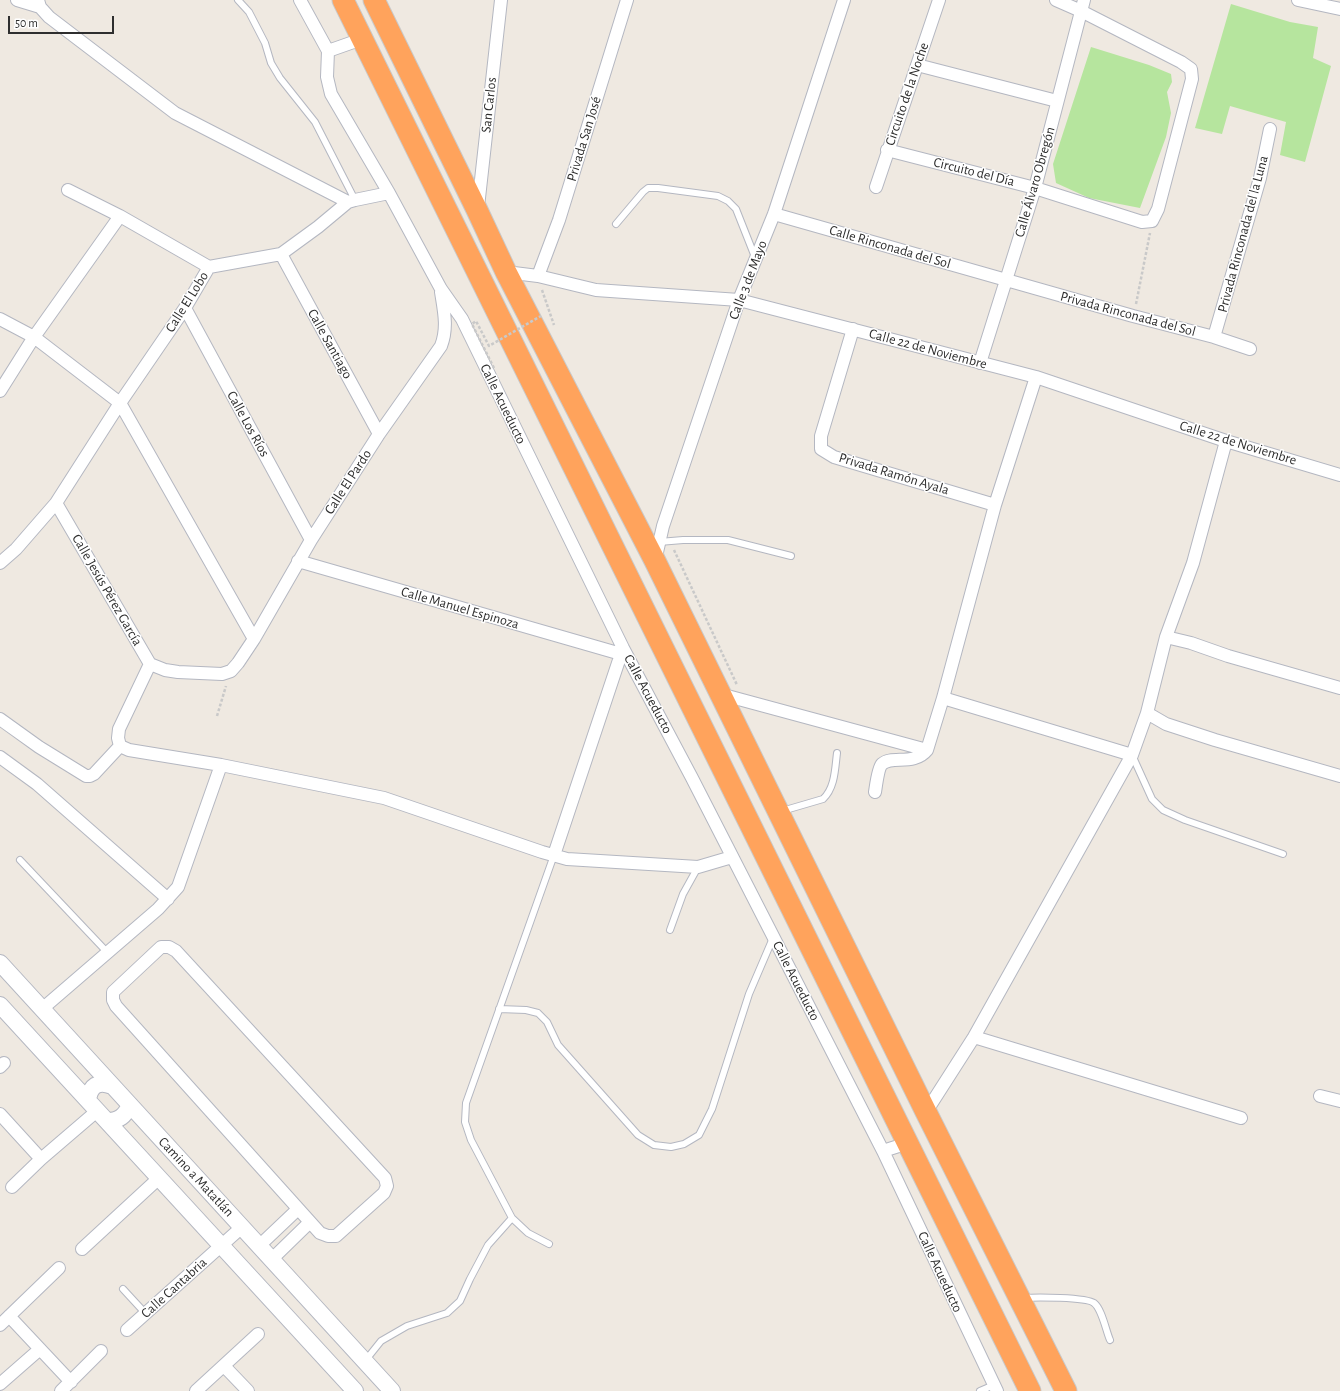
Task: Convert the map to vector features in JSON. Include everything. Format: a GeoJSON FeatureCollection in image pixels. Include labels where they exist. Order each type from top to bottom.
{"type":"FeatureCollection","features":[{"type":"Feature","properties":{"kind":"highway"},"geometry":{"type":"LineString","coordinates":[[343,0],[1030,1391]]}},
{"type":"Feature","properties":{"kind":"highway"},"geometry":{"type":"LineString","coordinates":[[374,0],[506,272],[657,551],[720,694],[926,1112],[1066,1391]]}},
{"type":"Feature","properties":{"kind":"street"},"geometry":{"type":"LineString","coordinates":[[16,0],[39,4],[48,17],[175,113],[352,201]]}},
{"type":"Feature","properties":{"kind":"street"},"geometry":{"type":"LineString","coordinates":[[300,0],[328,51],[362,39]]}},
{"type":"Feature","properties":{"kind":"street","name":"San Carlos"},"geometry":{"type":"LineString","coordinates":[[477,210],[501,0]]}},
{"type":"Feature","properties":{"kind":"street","name":"Privada San José"},"geometry":{"type":"LineString","coordinates":[[538,276],[559,220],[627,0]]}},
{"type":"Feature","properties":{"kind":"street","name":"Calle 3 de Mayo"},"geometry":{"type":"LineString","coordinates":[[657,551],[666,518],[740,300],[774,214],[844,0]]}},
{"type":"Feature","properties":{"kind":"street","name":"Circuito de la Noche"},"geometry":{"type":"LineString","coordinates":[[876,188],[939,0]]}},
{"type":"Feature","properties":{"kind":"street"},"geometry":{"type":"LineString","coordinates":[[1056,0],[1082,6],[1191,69],[1192,79],[1158,209],[1152,221]]}},
{"type":"Feature","properties":{"kind":"street"},"geometry":{"type":"LineString","coordinates":[[1298,0],[1340,9]]}},
{"type":"Feature","properties":{"kind":"street","name":"Calle Álvaro Obregón"},"geometry":{"type":"LineString","coordinates":[[980,363],[1036,188],[1082,6]]}},
{"type":"Feature","properties":{"kind":"street","name":"Calle Acueducto"},"geometry":{"type":"LineString","coordinates":[[328,51],[327,77],[331,94],[441,289],[462,319],[622,651],[692,778],[883,1151],[996,1388]]}},
{"type":"Feature","properties":{"kind":"street"},"geometry":{"type":"LineString","coordinates":[[917,65],[1058,101]]}},
{"type":"Feature","properties":{"kind":"street","name":"Privada Rinconada del la Luna"},"geometry":{"type":"LineString","coordinates":[[1214,337],[1260,178],[1270,129]]}},
{"type":"Feature","properties":{"kind":"street","name":"Circuito del Día"},"geometry":{"type":"LineString","coordinates":[[888,150],[1036,188],[1142,222],[1152,221]]}},
{"type":"Feature","properties":{"kind":"street"},"geometry":{"type":"LineString","coordinates":[[68,190],[120,216],[209,267]]}},
{"type":"Feature","properties":{"kind":"street","name":"Calle El Lobo"},"geometry":{"type":"LineString","coordinates":[[0,563],[16,549],[56,503],[120,403],[184,308],[209,267],[281,254],[352,201],[388,193]]}},
{"type":"Feature","properties":{"kind":"street","name":"Calle Rinconada del Sol"},"geometry":{"type":"LineString","coordinates":[[774,214],[1006,279]]}},
{"type":"Feature","properties":{"kind":"street"},"geometry":{"type":"LineString","coordinates":[[0,391],[34,337],[120,216]]}},
{"type":"Feature","properties":{"kind":"street","name":"Calle Santiago"},"geometry":{"type":"LineString","coordinates":[[281,254],[379,434]]}},
{"type":"Feature","properties":{"kind":"street","name":"Calle 22 de Noviembre"},"geometry":{"type":"LineString","coordinates":[[506,272],[538,276],[596,290],[740,300],[1036,377],[1226,441],[1340,475]]}},
{"type":"Feature","properties":{"kind":"street","name":"Privada Rinconada del Sol"},"geometry":{"type":"LineString","coordinates":[[1006,279],[1250,348]]}},
{"type":"Feature","properties":{"kind":"street","name":"Calle El Pardo"},"geometry":{"type":"LineString","coordinates":[[231,671],[254,639],[298,561],[379,434],[441,346],[445,336],[445,319],[441,289]]}},
{"type":"Feature","properties":{"kind":"street","name":"Calle Los Ríos"},"geometry":{"type":"LineString","coordinates":[[184,308],[311,540]]}},
{"type":"Feature","properties":{"kind":"street"},"geometry":{"type":"LineString","coordinates":[[0,319],[34,337],[120,403],[254,639]]}},
{"type":"Feature","properties":{"kind":"street","name":"Privada Ramón Ayala"},"geometry":{"type":"LineString","coordinates":[[853,329],[821,436],[821,449],[834,457],[995,505]]}},
{"type":"Feature","properties":{"kind":"street"},"geometry":{"type":"LineString","coordinates":[[875,792],[882,764],[888,761],[916,758],[923,755],[927,750],[943,698],[995,505],[1036,377]]}},
{"type":"Feature","properties":{"kind":"street"},"geometry":{"type":"LineString","coordinates":[[926,1112],[974,1037],[1132,755],[1146,712],[1166,637],[1193,563],[1226,441]]}},
{"type":"Feature","properties":{"kind":"street","name":"Calle Jesús Pérez García"},"geometry":{"type":"LineString","coordinates":[[56,503],[150,664]]}},
{"type":"Feature","properties":{"kind":"street","name":"Calle Manuel Espinoza"},"geometry":{"type":"LineString","coordinates":[[298,561],[622,651]]}},
{"type":"Feature","properties":{"kind":"street"},"geometry":{"type":"LineString","coordinates":[[1166,637],[1191,643],[1228,656],[1340,688]]}},
{"type":"Feature","properties":{"kind":"street"},"geometry":{"type":"LineString","coordinates":[[554,855],[622,651]]}},
{"type":"Feature","properties":{"kind":"street"},"geometry":{"type":"LineString","coordinates":[[120,746],[118,738],[120,729],[150,664],[165,670],[178,672],[222,674],[231,671]]}},
{"type":"Feature","properties":{"kind":"street"},"geometry":{"type":"LineString","coordinates":[[720,694],[927,750]]}},
{"type":"Feature","properties":{"kind":"street"},"geometry":{"type":"LineString","coordinates":[[943,698],[1132,755]]}},
{"type":"Feature","properties":{"kind":"street"},"geometry":{"type":"LineString","coordinates":[[1146,712],[1166,724],[1215,740],[1340,776]]}},
{"type":"Feature","properties":{"kind":"street"},"geometry":{"type":"LineString","coordinates":[[0,719],[39,747],[86,776],[94,774],[120,746]]}},
{"type":"Feature","properties":{"kind":"street"},"geometry":{"type":"LineString","coordinates":[[120,746],[129,750],[221,765],[384,798],[567,859],[698,868],[732,857]]}},
{"type":"Feature","properties":{"kind":"street"},"geometry":{"type":"LineString","coordinates":[[0,757],[37,784],[168,899]]}},
{"type":"Feature","properties":{"kind":"street"},"geometry":{"type":"LineString","coordinates":[[42,1009],[158,909],[178,886],[221,765]]}},
{"type":"Feature","properties":{"kind":"street"},"geometry":{"type":"LineString","coordinates":[[161,947],[169,947],[176,951],[385,1178],[387,1186],[384,1193],[336,1236],[328,1236],[320,1233],[298,1209],[116,1006],[113,1000],[113,992],[161,947]]}},
{"type":"Feature","properties":{"kind":"street","name":"Camino a Matatlán"},"geometry":{"type":"LineString","coordinates":[[0,963],[392,1391]]}},
{"type":"Feature","properties":{"kind":"street","name":"Camino a Matatlán"},"geometry":{"type":"LineString","coordinates":[[0,1005],[355,1391]]}},
{"type":"Feature","properties":{"kind":"street"},"geometry":{"type":"LineString","coordinates":[[974,1037],[1241,1118]]}},
{"type":"Feature","properties":{"kind":"street"},"geometry":{"type":"LineString","coordinates":[[112,1086],[106,1083],[99,1084],[89,1093],[97,1111],[114,1121],[122,1118],[130,1105]]}},
{"type":"Feature","properties":{"kind":"street"},"geometry":{"type":"LineString","coordinates":[[1320,1096],[1340,1101]]}},
{"type":"Feature","properties":{"kind":"street"},"geometry":{"type":"LineString","coordinates":[[12,1187],[41,1159],[97,1111]]}},
{"type":"Feature","properties":{"kind":"street"},"geometry":{"type":"LineString","coordinates":[[0,1114],[41,1159]]}},
{"type":"Feature","properties":{"kind":"street"},"geometry":{"type":"LineString","coordinates":[[883,1151],[908,1143]]}},
{"type":"Feature","properties":{"kind":"street"},"geometry":{"type":"LineString","coordinates":[[82,1249],[159,1178]]}},
{"type":"Feature","properties":{"kind":"street"},"geometry":{"type":"LineString","coordinates":[[259,1246],[298,1209]]}},
{"type":"Feature","properties":{"kind":"street"},"geometry":{"type":"LineString","coordinates":[[272,1259],[310,1222]]}},
{"type":"Feature","properties":{"kind":"street","name":"Calle Cantabria"},"geometry":{"type":"LineString","coordinates":[[127,1330],[242,1227]]}},
{"type":"Feature","properties":{"kind":"street"},"geometry":{"type":"LineString","coordinates":[[0,1325],[58,1268]]}},
{"type":"Feature","properties":{"kind":"street"},"geometry":{"type":"LineString","coordinates":[[9,1316],[71,1382]]}},
{"type":"Feature","properties":{"kind":"street"},"geometry":{"type":"LineString","coordinates":[[196,1391],[258,1334]]}},
{"type":"Feature","properties":{"kind":"street"},"geometry":{"type":"LineString","coordinates":[[0,1384],[40,1349]]}},
{"type":"Feature","properties":{"kind":"street"},"geometry":{"type":"LineString","coordinates":[[61,1391],[102,1351]]}},
{"type":"Feature","properties":{"kind":"street"},"geometry":{"type":"LineString","coordinates":[[224,1366],[248,1391]]}},
{"type":"Feature","properties":{"kind":"lane"},"geometry":{"type":"LineString","coordinates":[[238,0],[249,12],[265,43],[271,63],[280,78],[315,122],[352,201]]}},
{"type":"Feature","properties":{"kind":"lane"},"geometry":{"type":"LineString","coordinates":[[616,224],[648,188],[718,196],[728,201],[736,209],[756,258]]}},
{"type":"Feature","properties":{"kind":"lane"},"geometry":{"type":"LineString","coordinates":[[657,551],[683,540],[728,540],[791,556]]}},
{"type":"Feature","properties":{"kind":"lane"},"geometry":{"type":"LineString","coordinates":[[778,812],[822,799],[828,795],[832,786],[837,754]]}},
{"type":"Feature","properties":{"kind":"lane"},"geometry":{"type":"LineString","coordinates":[[1132,755],[1152,799],[1163,810],[1185,820],[1284,854]]}},
{"type":"Feature","properties":{"kind":"lane"},"geometry":{"type":"LineString","coordinates":[[549,1244],[528,1233],[512,1218],[471,1140],[465,1122],[466,1103],[554,855]]}},
{"type":"Feature","properties":{"kind":"lane"},"geometry":{"type":"LineString","coordinates":[[20,860],[107,952]]}},
{"type":"Feature","properties":{"kind":"lane"},"geometry":{"type":"LineString","coordinates":[[670,930],[684,894],[698,868]]}},
{"type":"Feature","properties":{"kind":"lane"},"geometry":{"type":"LineString","coordinates":[[499,1009],[526,1010],[538,1013],[547,1022],[558,1045],[638,1135],[654,1145],[671,1147],[684,1144],[699,1135],[712,1109],[749,994],[774,937]]}},
{"type":"Feature","properties":{"kind":"lane"},"geometry":{"type":"LineString","coordinates":[[365,1361],[381,1342],[407,1326],[447,1313],[460,1301],[488,1245],[512,1218]]}},
{"type":"Feature","properties":{"kind":"lane"},"geometry":{"type":"LineString","coordinates":[[123,1289],[146,1314]]}},
{"type":"Feature","properties":{"kind":"lane"},"geometry":{"type":"LineString","coordinates":[[1020,1299],[1044,1296],[1094,1302],[1099,1309],[1110,1340]]}},
{"type":"Feature","properties":{"kind":"lane"},"geometry":{"type":"LineString","coordinates":[[980,1391],[996,1388]]}},
{"type":"Feature","properties":{"kind":"path"},"geometry":{"type":"LineString","coordinates":[[1133,316],[1152,221]]}},
{"type":"Feature","properties":{"kind":"path"},"geometry":{"type":"LineString","coordinates":[[494,368],[472,324],[476,321],[489,346],[541,316]]}},
{"type":"Feature","properties":{"kind":"path"},"geometry":{"type":"LineString","coordinates":[[217,716],[231,671]]}},
{"type":"Feature","properties":{"kind":"green space"},"geometry":{"type":"Polygon","coordinates":[[[1231,4],[1290,22],[1318,27],[1313,58],[1331,66],[1305,162],[1280,155],[1286,122],[1230,106],[1222,134],[1195,128],[1231,4]]]}},
{"type":"Feature","properties":{"kind":"green space"},"geometry":{"type":"Polygon","coordinates":[[[1091,47],[1149,65],[1171,74],[1172,82],[1167,92],[1171,113],[1166,137],[1140,208],[1089,198],[1056,183],[1053,164],[1091,47]]]}}]}
